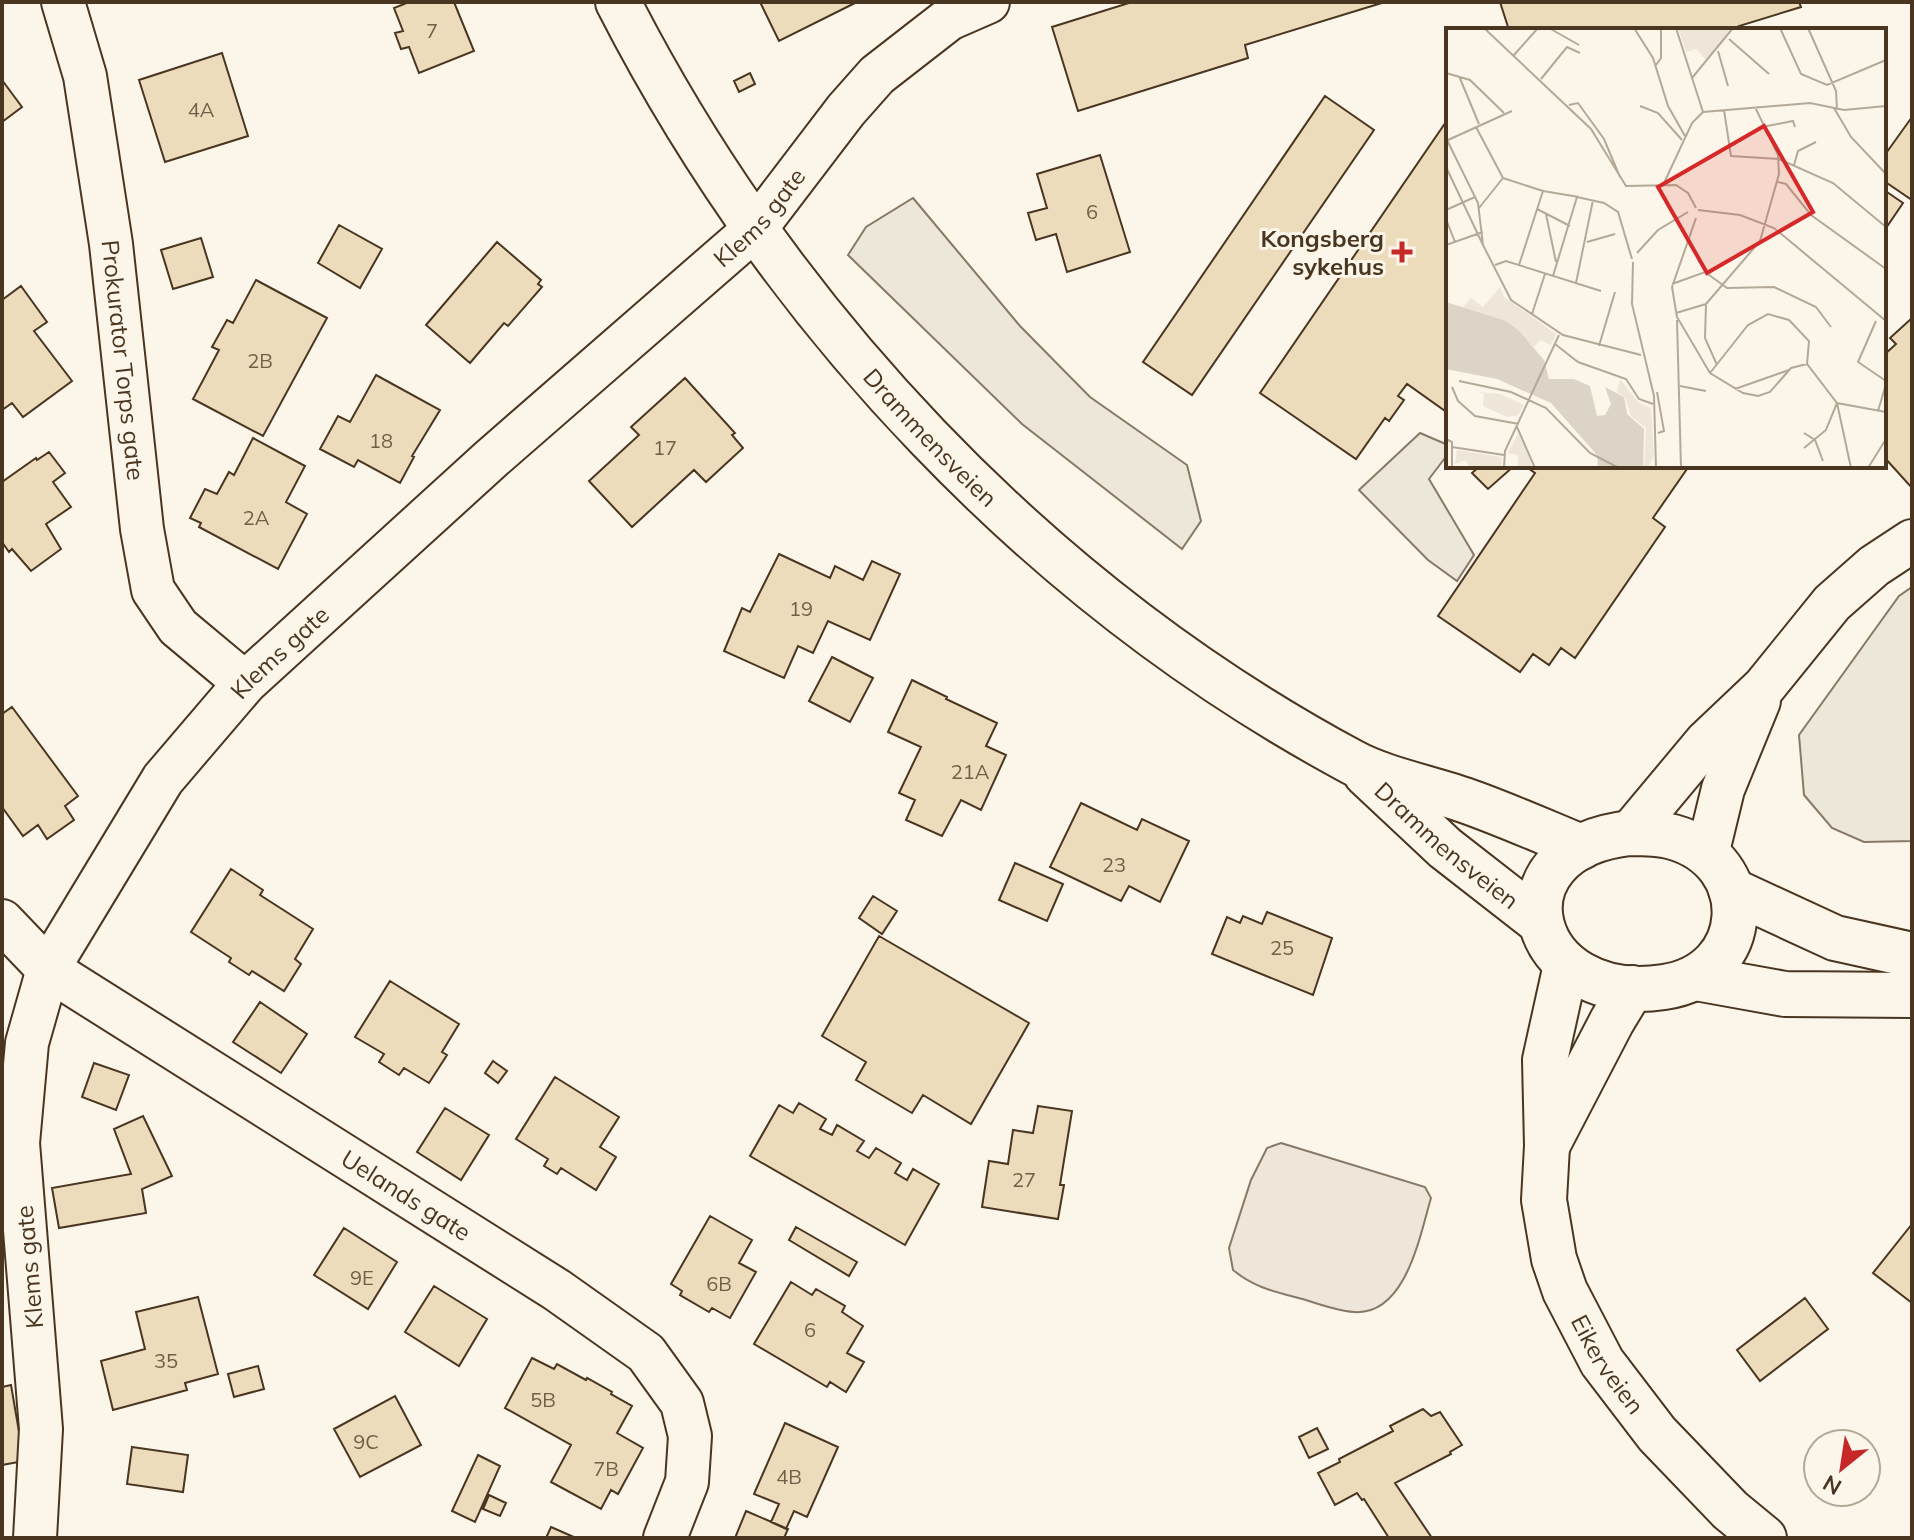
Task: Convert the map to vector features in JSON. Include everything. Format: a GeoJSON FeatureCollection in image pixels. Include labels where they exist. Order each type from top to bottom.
{"type":"FeatureCollection","features":[{"type":"Feature","properties":{"kind":"main road","name":"Drammensveien"},"geometry":{"type":"LineString","coordinates":[[618,2],[656,76],[756,228],[835,330],[911,417],[1056,560],[1193,667],[1356,764],[1468,801],[1581,847]]}},
{"type":"Feature","properties":{"kind":"main road","name":"Drammensveien"},"geometry":{"type":"LineString","coordinates":[[1356,764],[1445,848],[1540,922]]}},
{"type":"Feature","properties":{"kind":"main road"},"geometry":{"type":"LineString","coordinates":[[1719,872],[1736,907],[1730,941],[1722,955],[1696,978],[1664,987],[1623,988],[1590,979],[1566,965],[1549,945],[1540,922],[1539,907],[1548,878],[1556,866],[1581,847],[1612,835],[1630,833],[1674,837],[1719,872],[1835,938],[1912,955]]}},
{"type":"Feature","properties":{"kind":"main road","name":"Eikerveien"},"geometry":{"type":"LineString","coordinates":[[1566,965],[1545,1060],[1547,1146],[1544,1200],[1554,1259],[1579,1323],[1602,1362],[1657,1434],[1730,1510],[1764,1538]]}},
{"type":"Feature","properties":{"kind":"main road"},"geometry":{"type":"LineString","coordinates":[[1696,978],[1785,994],[1912,995]]}},
{"type":"Feature","properties":{"kind":"main road","name":"Eikerveien"},"geometry":{"type":"LineString","coordinates":[[1547,1146],[1632,988]]}},
{"type":"Feature","properties":{"kind":"street","name":"Prokurator Torps gate"},"geometry":{"type":"LineString","coordinates":[[63,2],[85,76],[111,244],[142,529],[153,590],[178,627],[245,683]]}},
{"type":"Feature","properties":{"kind":"street","name":"Klems gate"},"geometry":{"type":"LineString","coordinates":[[35,1538],[41,1429],[18,1143],[27,1043],[48,969],[163,779],[245,683],[492,458],[756,228],[846,110],[877,75],[949,19],[988,2]]}},
{"type":"Feature","properties":{"kind":"street"},"geometry":{"type":"LineString","coordinates":[[1630,833],[1706,742],[1764,687],[1832,603],[1874,566],[1912,541]]}},
{"type":"Feature","properties":{"kind":"street"},"geometry":{"type":"LineString","coordinates":[[1719,872],[1723,789],[1764,687]]}},
{"type":"Feature","properties":{"kind":"street","name":"Uelands gate"},"geometry":{"type":"LineString","coordinates":[[2,921],[48,969],[557,1290],[646,1353],[682,1403],[690,1436],[687,1482],[665,1538]]}},
{"type":"Feature","properties":{"kind":"shaded area"},"geometry":{"type":"Polygon","coordinates":[[[913,198],[1020,326],[1090,397],[1187,465],[1201,521],[1182,549],[1022,424],[848,255],[866,227],[913,198]]]}},
{"type":"Feature","properties":{"kind":"shaded area"},"geometry":{"type":"Polygon","coordinates":[[[1420,433],[1446,444],[1446,457],[1429,479],[1474,555],[1457,581],[1428,560],[1359,490],[1420,433]]]}},
{"type":"Feature","properties":{"kind":"shaded area"},"geometry":{"type":"Polygon","coordinates":[[[1912,587],[1912,841],[1864,842],[1832,828],[1804,795],[1799,735],[1899,596],[1912,587]]]}},
{"type":"Feature","properties":{"kind":"shaded area"},"geometry":{"type":"Polygon","coordinates":[[[1281,1143],[1425,1187],[1431,1198],[1408,1270],[1386,1301],[1372,1310],[1342,1310],[1267,1289],[1233,1270],[1229,1248],[1251,1180],[1267,1148],[1281,1143]]]}},
{"type":"Feature","properties":{"kind":"building"},"geometry":{"type":"Polygon","coordinates":[[[409,2],[454,2],[474,51],[419,73],[409,47],[401,49],[395,33],[403,31],[394,8],[409,2]]]}},
{"type":"Feature","properties":{"kind":"building"},"geometry":{"type":"Polygon","coordinates":[[[760,2],[857,2],[779,41],[760,2]]]}},
{"type":"Feature","properties":{"kind":"building"},"geometry":{"type":"Polygon","coordinates":[[[1132,2],[1385,2],[1245,45],[1248,58],[1078,111],[1052,27],[1132,2]]]}},
{"type":"Feature","properties":{"kind":"building"},"geometry":{"type":"Polygon","coordinates":[[[1500,2],[1799,2],[1801,7],[1740,28],[1508,28],[1500,2]]]}},
{"type":"Feature","properties":{"kind":"building"},"geometry":{"type":"Polygon","coordinates":[[[222,53],[248,136],[165,162],[139,80],[222,53]]]}},
{"type":"Feature","properties":{"kind":"building"},"geometry":{"type":"Polygon","coordinates":[[[750,73],[755,84],[739,92],[734,81],[750,73]]]}},
{"type":"Feature","properties":{"kind":"building"},"geometry":{"type":"Polygon","coordinates":[[[2,80],[22,107],[2,122],[2,80]]]}},
{"type":"Feature","properties":{"kind":"building"},"geometry":{"type":"Polygon","coordinates":[[[1325,96],[1374,130],[1192,395],[1143,362],[1325,96]]]}},
{"type":"Feature","properties":{"kind":"building"},"geometry":{"type":"Polygon","coordinates":[[[1912,117],[1912,200],[1886,182],[1886,153],[1912,117]]]}},
{"type":"Feature","properties":{"kind":"building","name":"Kongsberg sykehus"},"geometry":{"type":"Polygon","coordinates":[[[1446,122],[1446,412],[1407,384],[1398,396],[1404,400],[1389,421],[1385,418],[1356,459],[1260,393],[1446,122]]]}},
{"type":"Feature","properties":{"kind":"building"},"geometry":{"type":"Polygon","coordinates":[[[1100,155],[1130,252],[1067,272],[1056,234],[1036,240],[1028,213],[1047,208],[1037,174],[1100,155]]]}},
{"type":"Feature","properties":{"kind":"building"},"geometry":{"type":"Polygon","coordinates":[[[1886,191],[1903,203],[1886,228],[1886,191]]]}},
{"type":"Feature","properties":{"kind":"building"},"geometry":{"type":"Polygon","coordinates":[[[339,225],[382,249],[360,288],[318,263],[339,225]]]}},
{"type":"Feature","properties":{"kind":"building"},"geometry":{"type":"Polygon","coordinates":[[[201,238],[213,277],[173,289],[161,250],[201,238]]]}},
{"type":"Feature","properties":{"kind":"building"},"geometry":{"type":"Polygon","coordinates":[[[497,242],[541,280],[538,284],[542,287],[508,326],[504,323],[470,363],[426,325],[497,242]]]}},
{"type":"Feature","properties":{"kind":"building"},"geometry":{"type":"Polygon","coordinates":[[[256,280],[327,318],[263,436],[193,399],[219,350],[212,347],[227,320],[233,323],[256,280]]]}},
{"type":"Feature","properties":{"kind":"building"},"geometry":{"type":"Polygon","coordinates":[[[21,286],[47,322],[34,331],[72,381],[23,417],[12,403],[2,410],[2,300],[21,286]]]}},
{"type":"Feature","properties":{"kind":"building"},"geometry":{"type":"Polygon","coordinates":[[[1912,318],[1912,488],[1886,459],[1886,353],[1896,344],[1890,338],[1912,318]]]}},
{"type":"Feature","properties":{"kind":"building"},"geometry":{"type":"Polygon","coordinates":[[[376,375],[440,410],[412,456],[400,483],[358,460],[354,467],[320,449],[338,416],[350,422],[376,375]]]}},
{"type":"Feature","properties":{"kind":"building"},"geometry":{"type":"Polygon","coordinates":[[[685,378],[735,433],[732,435],[743,448],[706,482],[694,470],[632,527],[589,481],[639,435],[631,427],[685,378]]]}},
{"type":"Feature","properties":{"kind":"building"},"geometry":{"type":"Polygon","coordinates":[[[253,438],[305,466],[286,502],[307,514],[278,569],[199,527],[201,523],[190,518],[205,489],[217,494],[229,472],[234,475],[253,438]]]}},
{"type":"Feature","properties":{"kind":"building"},"geometry":{"type":"Polygon","coordinates":[[[49,452],[65,473],[53,482],[71,507],[46,524],[61,549],[31,571],[2,542],[2,482],[49,452]]]}},
{"type":"Feature","properties":{"kind":"building"},"geometry":{"type":"Polygon","coordinates":[[[1478,468],[1512,468],[1488,489],[1472,473],[1478,468]]]}},
{"type":"Feature","properties":{"kind":"building"},"geometry":{"type":"Polygon","coordinates":[[[1528,468],[1688,468],[1653,518],[1665,527],[1575,658],[1561,648],[1549,665],[1533,654],[1520,672],[1438,616],[1535,473],[1528,468]]]}},
{"type":"Feature","properties":{"kind":"building"},"geometry":{"type":"Polygon","coordinates":[[[779,554],[830,578],[835,566],[863,580],[872,561],[900,574],[870,640],[828,621],[813,653],[798,646],[784,678],[724,651],[742,608],[750,612],[779,554]]]}},
{"type":"Feature","properties":{"kind":"building"},"geometry":{"type":"Polygon","coordinates":[[[832,657],[873,678],[850,722],[809,701],[832,657]]]}},
{"type":"Feature","properties":{"kind":"building"},"geometry":{"type":"Polygon","coordinates":[[[912,680],[997,723],[986,746],[1006,755],[981,810],[961,800],[942,836],[906,820],[915,800],[899,793],[921,747],[888,732],[912,680]]]}},
{"type":"Feature","properties":{"kind":"building"},"geometry":{"type":"Polygon","coordinates":[[[12,707],[78,796],[65,806],[74,820],[47,839],[38,825],[23,836],[2,807],[2,714],[12,707]]]}},
{"type":"Feature","properties":{"kind":"building"},"geometry":{"type":"Polygon","coordinates":[[[1081,803],[1137,830],[1142,819],[1189,841],[1160,902],[1129,886],[1121,901],[1050,867],[1081,803]]]}},
{"type":"Feature","properties":{"kind":"building"},"geometry":{"type":"Polygon","coordinates":[[[1015,863],[1063,884],[1047,921],[999,900],[1015,863]]]}},
{"type":"Feature","properties":{"kind":"building"},"geometry":{"type":"Polygon","coordinates":[[[231,869],[263,890],[260,895],[313,929],[295,959],[301,964],[284,991],[252,971],[249,975],[229,962],[231,958],[191,932],[231,869]]]}},
{"type":"Feature","properties":{"kind":"building"},"geometry":{"type":"Polygon","coordinates":[[[873,896],[897,911],[882,934],[859,918],[873,896]]]}},
{"type":"Feature","properties":{"kind":"building"},"geometry":{"type":"Polygon","coordinates":[[[1267,912],[1332,938],[1313,995],[1212,954],[1227,917],[1240,923],[1243,916],[1262,924],[1267,912]]]}},
{"type":"Feature","properties":{"kind":"building"},"geometry":{"type":"Polygon","coordinates":[[[879,936],[1029,1023],[971,1124],[923,1095],[912,1113],[856,1080],[866,1062],[822,1036],[879,936]]]}},
{"type":"Feature","properties":{"kind":"building"},"geometry":{"type":"Polygon","coordinates":[[[390,981],[459,1024],[442,1052],[447,1055],[429,1083],[404,1068],[399,1075],[379,1062],[384,1054],[355,1037],[390,981]]]}},
{"type":"Feature","properties":{"kind":"building"},"geometry":{"type":"Polygon","coordinates":[[[260,1002],[307,1034],[281,1073],[233,1042],[260,1002]]]}},
{"type":"Feature","properties":{"kind":"building"},"geometry":{"type":"Polygon","coordinates":[[[493,1061],[507,1071],[498,1083],[485,1073],[493,1061]]]}},
{"type":"Feature","properties":{"kind":"building"},"geometry":{"type":"Polygon","coordinates":[[[94,1063],[129,1075],[116,1110],[82,1097],[94,1063]]]}},
{"type":"Feature","properties":{"kind":"building"},"geometry":{"type":"Polygon","coordinates":[[[555,1077],[619,1117],[600,1147],[616,1157],[596,1190],[561,1168],[557,1174],[544,1166],[548,1159],[516,1139],[555,1077]]]}},
{"type":"Feature","properties":{"kind":"building"},"geometry":{"type":"Polygon","coordinates":[[[799,1103],[826,1119],[820,1129],[832,1135],[837,1125],[864,1141],[857,1151],[869,1158],[876,1148],[901,1163],[895,1173],[907,1180],[913,1169],[939,1184],[905,1245],[750,1156],[779,1105],[793,1113],[799,1103]]]}},
{"type":"Feature","properties":{"kind":"building"},"geometry":{"type":"Polygon","coordinates":[[[1038,1106],[1072,1111],[1058,1219],[982,1207],[989,1161],[1008,1164],[1013,1130],[1033,1133],[1038,1106]]]}},
{"type":"Feature","properties":{"kind":"building"},"geometry":{"type":"Polygon","coordinates":[[[445,1108],[489,1135],[461,1180],[417,1152],[445,1108]]]}},
{"type":"Feature","properties":{"kind":"building"},"geometry":{"type":"Polygon","coordinates":[[[143,1116],[172,1176],[142,1189],[146,1213],[59,1228],[52,1188],[131,1174],[114,1129],[143,1116]]]}},
{"type":"Feature","properties":{"kind":"building"},"geometry":{"type":"Polygon","coordinates":[[[710,1216],[752,1240],[739,1263],[756,1272],[730,1318],[712,1308],[709,1312],[680,1295],[682,1291],[671,1284],[710,1216]]]}},
{"type":"Feature","properties":{"kind":"building"},"geometry":{"type":"Polygon","coordinates":[[[1912,1224],[1912,1303],[1873,1273],[1912,1224]]]}},
{"type":"Feature","properties":{"kind":"building"},"geometry":{"type":"Polygon","coordinates":[[[796,1227],[857,1262],[849,1276],[789,1240],[796,1227]]]}},
{"type":"Feature","properties":{"kind":"building"},"geometry":{"type":"Polygon","coordinates":[[[344,1228],[397,1262],[368,1309],[314,1275],[344,1228]]]}},
{"type":"Feature","properties":{"kind":"building"},"geometry":{"type":"Polygon","coordinates":[[[791,1282],[812,1295],[816,1289],[845,1306],[842,1312],[863,1326],[847,1353],[864,1362],[846,1392],[830,1382],[827,1387],[754,1344],[791,1282]]]}},
{"type":"Feature","properties":{"kind":"building"},"geometry":{"type":"Polygon","coordinates":[[[434,1286],[487,1319],[459,1366],[405,1332],[434,1286]]]}},
{"type":"Feature","properties":{"kind":"building"},"geometry":{"type":"Polygon","coordinates":[[[198,1297],[218,1374],[185,1383],[187,1390],[113,1410],[101,1361],[145,1349],[136,1312],[198,1297]]]}},
{"type":"Feature","properties":{"kind":"building"},"geometry":{"type":"Polygon","coordinates":[[[1805,1298],[1828,1329],[1760,1381],[1737,1350],[1805,1298]]]}},
{"type":"Feature","properties":{"kind":"building"},"geometry":{"type":"Polygon","coordinates":[[[532,1358],[554,1369],[557,1364],[587,1378],[632,1406],[617,1433],[643,1448],[618,1494],[611,1490],[601,1509],[551,1482],[571,1445],[505,1408],[532,1358]]]}},
{"type":"Feature","properties":{"kind":"building"},"geometry":{"type":"Polygon","coordinates":[[[258,1366],[264,1389],[234,1397],[228,1374],[258,1366]]]}},
{"type":"Feature","properties":{"kind":"building"},"geometry":{"type":"Polygon","coordinates":[[[11,1385],[24,1461],[2,1465],[2,1387],[11,1385]]]}},
{"type":"Feature","properties":{"kind":"building"},"geometry":{"type":"Polygon","coordinates":[[[395,1396],[421,1445],[360,1477],[334,1429],[395,1396]]]}},
{"type":"Feature","properties":{"kind":"building"},"geometry":{"type":"Polygon","coordinates":[[[1423,1409],[1431,1416],[1440,1412],[1462,1445],[1451,1454],[1395,1483],[1432,1538],[1389,1538],[1357,1493],[1335,1505],[1318,1473],[1393,1431],[1390,1426],[1423,1409]]]}},
{"type":"Feature","properties":{"kind":"building"},"geometry":{"type":"Polygon","coordinates":[[[785,1423],[838,1447],[807,1517],[794,1511],[786,1529],[771,1522],[779,1504],[754,1494],[785,1423]]]}},
{"type":"Feature","properties":{"kind":"building"},"geometry":{"type":"Polygon","coordinates":[[[1317,1428],[1328,1449],[1309,1458],[1299,1437],[1317,1428]]]}},
{"type":"Feature","properties":{"kind":"building"},"geometry":{"type":"Polygon","coordinates":[[[132,1447],[188,1455],[183,1492],[127,1484],[132,1447]]]}},
{"type":"Feature","properties":{"kind":"building"},"geometry":{"type":"Polygon","coordinates":[[[478,1455],[500,1466],[475,1522],[452,1511],[478,1455]]]}},
{"type":"Feature","properties":{"kind":"building"},"geometry":{"type":"Polygon","coordinates":[[[489,1495],[506,1503],[500,1516],[483,1509],[489,1495]]]}},
{"type":"Feature","properties":{"kind":"building"},"geometry":{"type":"Polygon","coordinates":[[[746,1511],[788,1529],[784,1538],[735,1538],[746,1511]]]}},
{"type":"Feature","properties":{"kind":"building"},"geometry":{"type":"Polygon","coordinates":[[[551,1527],[576,1538],[546,1538],[551,1527]]]}},
{"type":"Feature","properties":{"kind":"place","name":"Kongsberg sykehus"},"geometry":{"type":"Point","coordinates":[1402,252]}}]}
